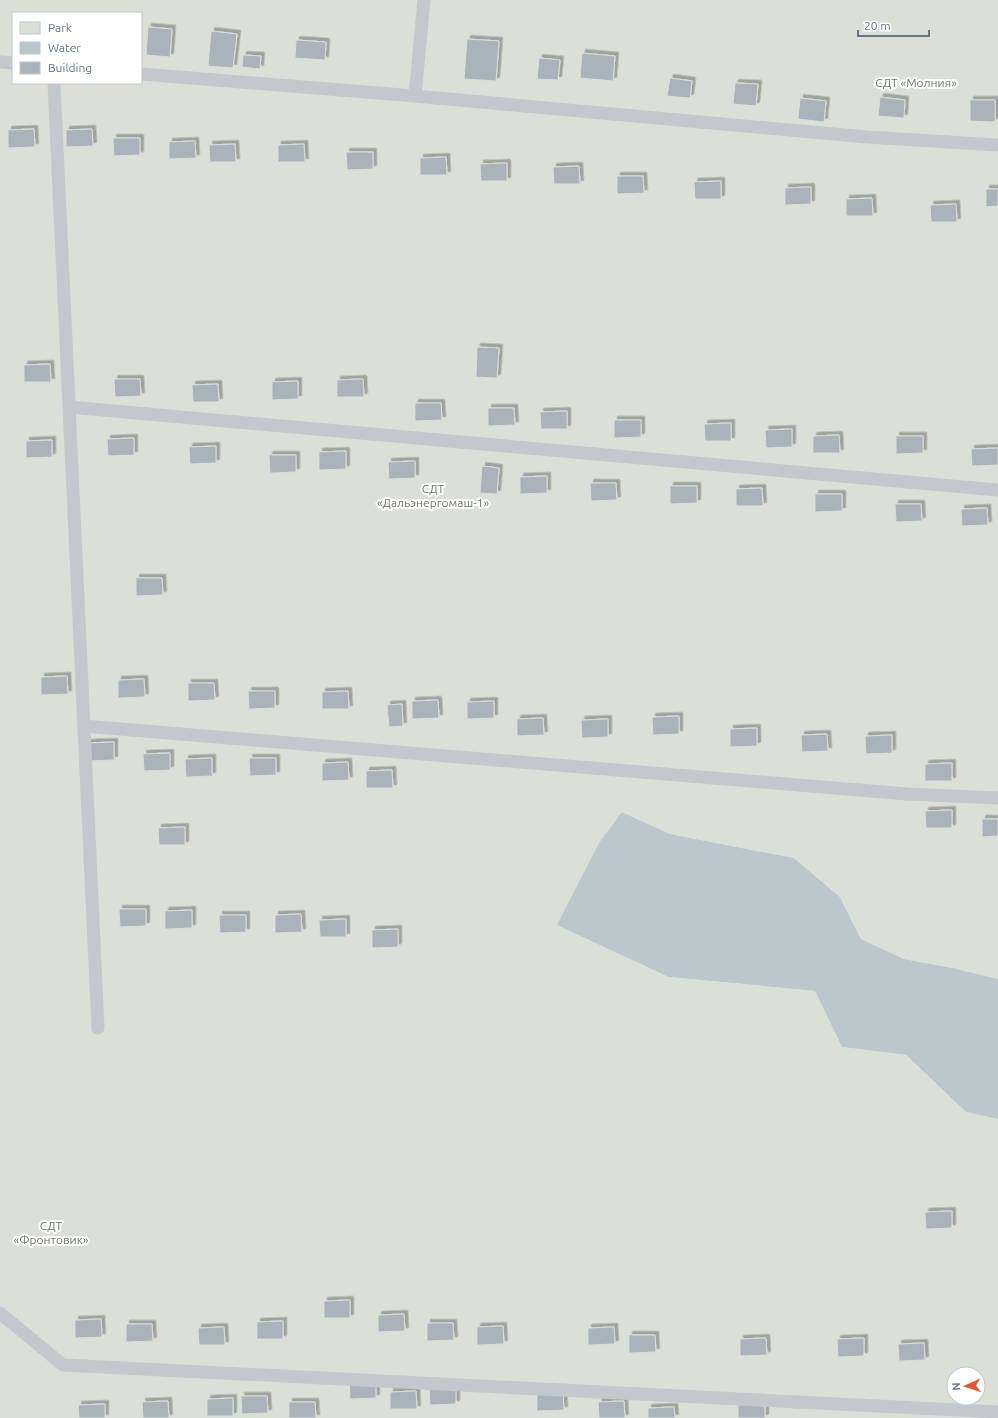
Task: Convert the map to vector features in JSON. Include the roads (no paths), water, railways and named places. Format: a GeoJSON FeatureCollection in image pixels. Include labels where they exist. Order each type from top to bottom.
{"type":"FeatureCollection","features":[{"type":"Feature","properties":{"kind":"lane"},"geometry":{"type":"LineString","coordinates":[[414,96],[424,0]]}},
{"type":"Feature","properties":{"kind":"lane"},"geometry":{"type":"LineString","coordinates":[[0,62],[12,63]]}},
{"type":"Feature","properties":{"kind":"lane"},"geometry":{"type":"LineString","coordinates":[[142,74],[414,96],[867,137],[998,145]]}},
{"type":"Feature","properties":{"kind":"lane"},"geometry":{"type":"LineString","coordinates":[[54,84],[98,1028]]}},
{"type":"Feature","properties":{"kind":"lane"},"geometry":{"type":"LineString","coordinates":[[69,407],[998,490]]}},
{"type":"Feature","properties":{"kind":"lane"},"geometry":{"type":"LineString","coordinates":[[84,726],[899,793],[998,798]]}},
{"type":"Feature","properties":{"kind":"lane"},"geometry":{"type":"LineString","coordinates":[[0,1313],[63,1365],[998,1412]]}},
{"type":"Feature","properties":{"kind":"water"},"geometry":{"type":"Polygon","coordinates":[[[622,812],[670,834],[794,858],[840,897],[861,939],[904,959],[953,968],[998,979],[998,1119],[966,1112],[906,1055],[842,1047],[815,991],[669,977],[557,925],[599,843],[622,812]]]}},
{"type":"Feature","properties":{"kind":"park label","name":"СДТ «Молния»"},"geometry":{"type":"Point","coordinates":[916,83]}},
{"type":"Feature","properties":{"kind":"park label","name":"СДТ «Дальэнергомаш-1»"},"geometry":{"type":"Point","coordinates":[433,496]}},
{"type":"Feature","properties":{"kind":"park label","name":"СДТ «Фронтовик»"},"geometry":{"type":"Point","coordinates":[51,1233]}}]}
